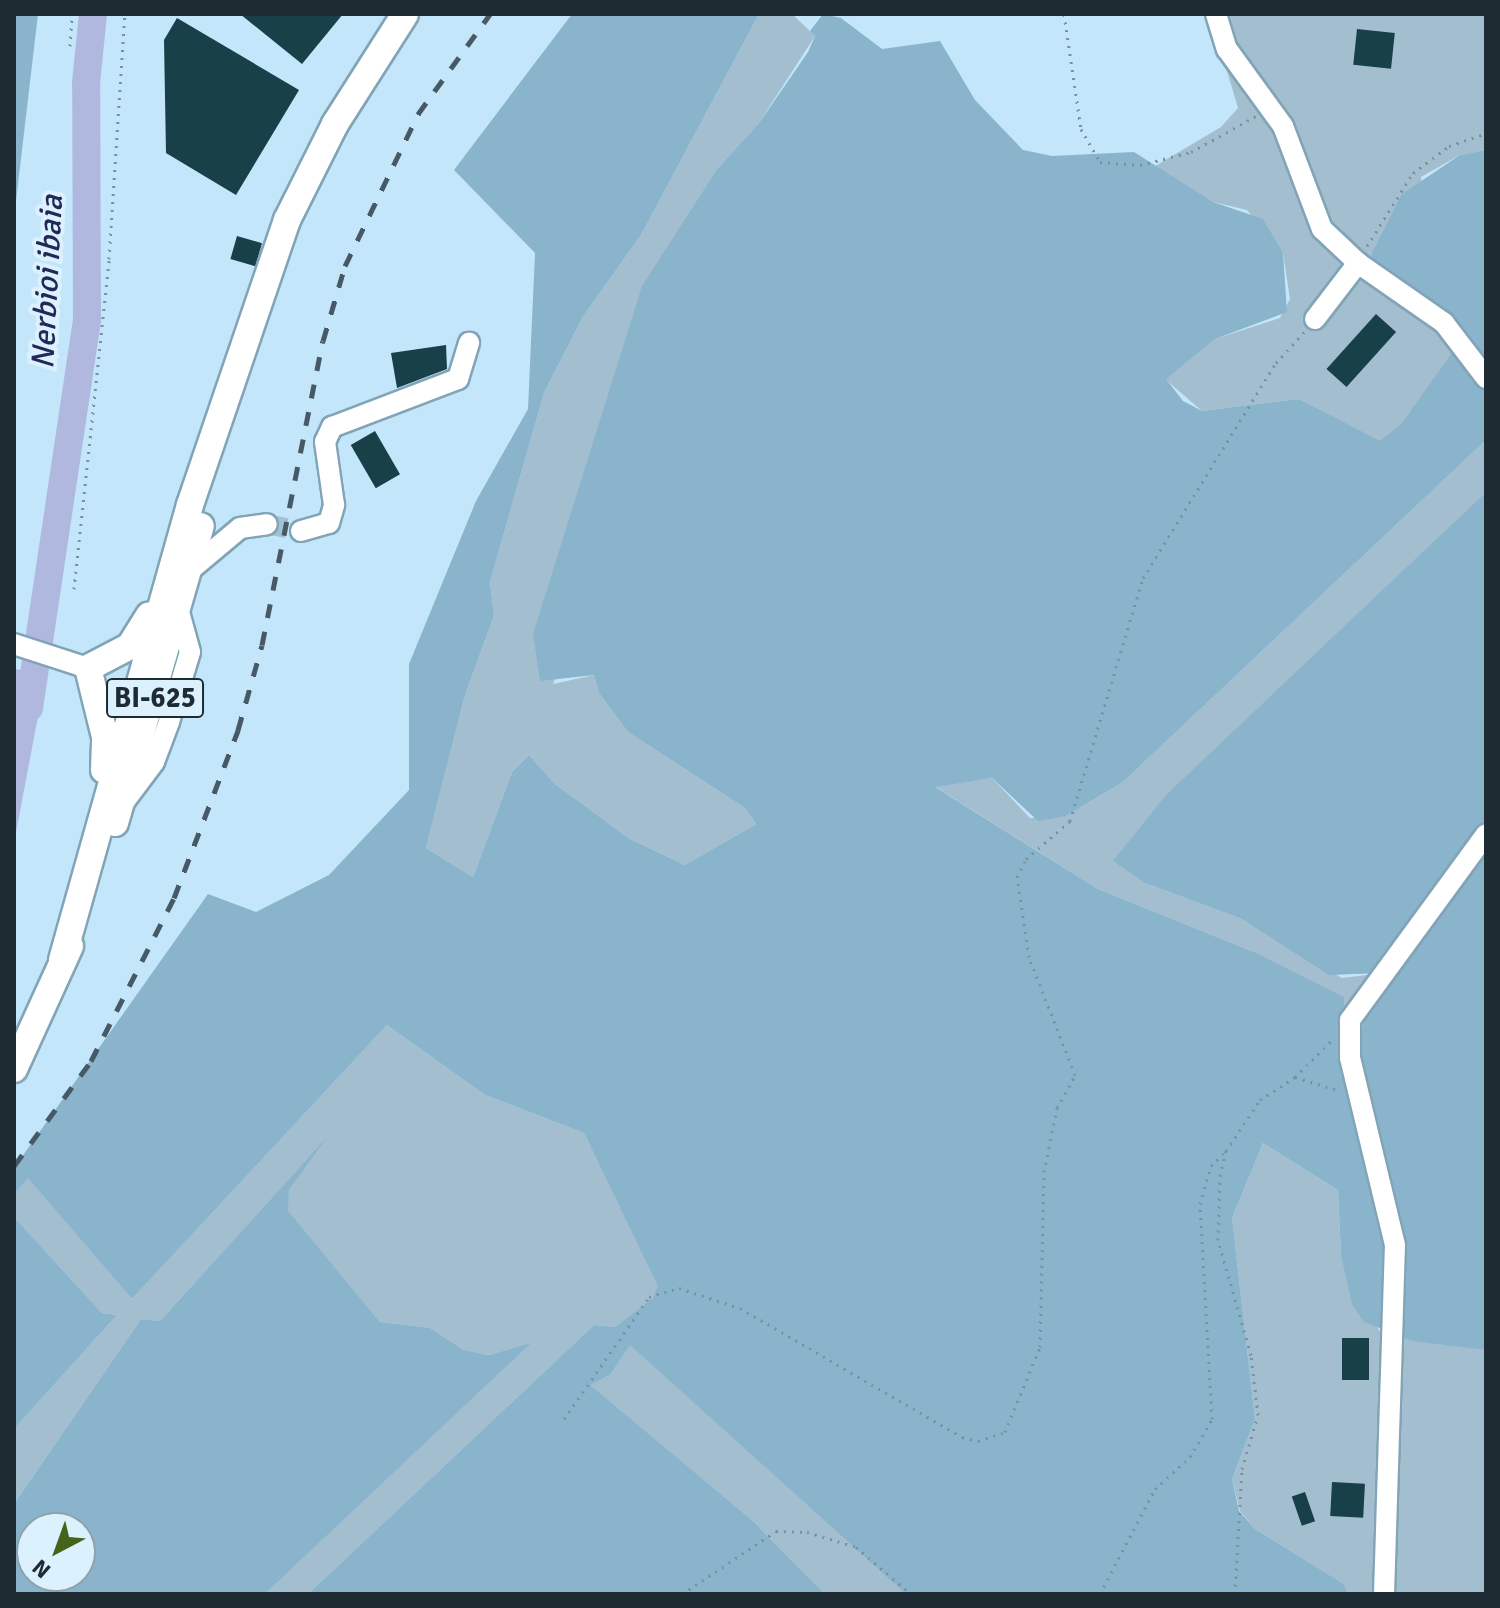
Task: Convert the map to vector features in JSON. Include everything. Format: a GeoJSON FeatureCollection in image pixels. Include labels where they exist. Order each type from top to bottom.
{"type":"FeatureCollection","features":[{"type":"Feature","properties":{"kind":"main road","name":"BI-625"},"geometry":{"type":"LineString","coordinates":[[14,1069],[62,960],[121,806],[189,576],[219,428],[304,180],[405,14]]}},
{"type":"Feature","properties":{"kind":"main road"},"geometry":{"type":"LineString","coordinates":[[62,960],[77,895],[190,505],[219,428]]}},
{"type":"Feature","properties":{"kind":"main road"},"geometry":{"type":"LineString","coordinates":[[77,895],[76,872],[106,748],[93,696],[97,665],[139,636],[175,526],[190,505]]}},
{"type":"Feature","properties":{"kind":"main road"},"geometry":{"type":"LineString","coordinates":[[112,833],[138,690],[176,596],[189,576]]}},
{"type":"Feature","properties":{"kind":"main road"},"geometry":{"type":"LineString","coordinates":[[97,665],[124,665],[138,690]]}},
{"type":"Feature","properties":{"kind":"main road"},"geometry":{"type":"LineString","coordinates":[[93,696],[109,704],[138,690]]}},
{"type":"Feature","properties":{"kind":"street"},"geometry":{"type":"LineString","coordinates":[[1216,14],[1227,49],[1283,126],[1318,222],[1358,263],[1444,323],[1486,378]]}},
{"type":"Feature","properties":{"kind":"street"},"geometry":{"type":"LineString","coordinates":[[1315,319],[1358,263]]}},
{"type":"Feature","properties":{"kind":"street"},"geometry":{"type":"LineString","coordinates":[[301,531],[318,530],[332,514],[325,442],[332,427],[458,379],[469,343]]}},
{"type":"Feature","properties":{"kind":"street"},"geometry":{"type":"LineString","coordinates":[[189,576],[240,528],[267,524]]}},
{"type":"Feature","properties":{"kind":"street"},"geometry":{"type":"LineString","coordinates":[[14,644],[97,665]]}},
{"type":"Feature","properties":{"kind":"street"},"geometry":{"type":"LineString","coordinates":[[1384,1594],[1395,1245],[1364,1111],[1349,1027],[1358,1001],[1459,878],[1486,834]]}},
{"type":"Feature","properties":{"kind":"path"},"geometry":{"type":"LineString","coordinates":[[70,46],[72,14]]}},
{"type":"Feature","properties":{"kind":"path"},"geometry":{"type":"LineString","coordinates":[[74,589],[109,259],[125,14]]}},
{"type":"Feature","properties":{"kind":"path"},"geometry":{"type":"LineString","coordinates":[[1064,14],[1081,129],[1100,162],[1140,165],[1191,152],[1257,115],[1264,98]]}},
{"type":"Feature","properties":{"kind":"path"},"geometry":{"type":"LineString","coordinates":[[1358,263],[1377,222],[1413,173],[1449,146],[1486,133]]}},
{"type":"Feature","properties":{"kind":"path"},"geometry":{"type":"LineString","coordinates":[[564,1419],[649,1297],[679,1288],[740,1308],[962,1437],[978,1441],[1005,1432],[1040,1347],[1044,1172],[1057,1108],[1075,1075],[1029,957],[1017,877],[1026,859],[1070,821],[1143,578],[1276,363],[1315,319]]}},
{"type":"Feature","properties":{"kind":"path"},"geometry":{"type":"LineString","coordinates":[[1100,1594],[1155,1489],[1203,1441],[1212,1419],[1200,1204],[1211,1166],[1226,1151],[1260,1100],[1295,1077],[1349,1027]]}},
{"type":"Feature","properties":{"kind":"path"},"geometry":{"type":"LineString","coordinates":[[1295,1077],[1320,1081],[1364,1111]]}},
{"type":"Feature","properties":{"kind":"path"},"geometry":{"type":"LineString","coordinates":[[1226,1151],[1217,1192],[1218,1240],[1251,1355],[1258,1415],[1242,1469],[1235,1594]]}},
{"type":"Feature","properties":{"kind":"path"},"geometry":{"type":"LineString","coordinates":[[682,1594],[776,1531],[847,1543],[911,1594]]}},
{"type":"Feature","properties":{"kind":"shaded area"},"geometry":{"type":"Polygon","coordinates":[[[14,14],[38,14],[14,218],[14,14]]]}},
{"type":"Feature","properties":{"kind":"shaded area"},"geometry":{"type":"Polygon","coordinates":[[[572,14],[759,14],[641,235],[582,318],[544,393],[490,582],[494,616],[465,695],[426,848],[473,877],[512,772],[529,755],[555,784],[630,839],[685,865],[756,824],[745,808],[628,732],[599,693],[594,675],[540,681],[533,634],[642,286],[718,168],[759,123],[808,52],[815,36],[810,31],[823,14],[841,18],[882,49],[940,41],[975,100],[1023,150],[1052,156],[1134,152],[1213,202],[1263,219],[1283,253],[1287,312],[1215,339],[1166,379],[1183,401],[1202,411],[1299,399],[1380,441],[1401,424],[1456,347],[1444,328],[1385,294],[1370,274],[1372,253],[1402,194],[1460,155],[1486,150],[1486,440],[1123,782],[1066,816],[1038,821],[992,778],[935,787],[1098,889],[1254,952],[1344,997],[1345,1077],[1359,1063],[1360,1034],[1383,973],[1329,975],[1242,919],[1145,883],[1113,861],[1166,795],[1486,492],[1486,1350],[1413,1341],[1364,1322],[1352,1304],[1341,1255],[1338,1190],[1263,1143],[1232,1218],[1255,1419],[1232,1479],[1239,1511],[1255,1529],[1344,1584],[1348,1594],[906,1594],[630,1345],[610,1375],[590,1385],[753,1521],[825,1594],[308,1594],[594,1325],[615,1327],[653,1298],[658,1286],[584,1133],[485,1095],[387,1025],[132,1299],[28,1178],[14,1194],[14,1168],[208,894],[256,912],[329,875],[409,790],[409,664],[476,501],[528,409],[535,253],[454,170],[572,14]]]}},
{"type":"Feature","properties":{"kind":"shaded area"},"geometry":{"type":"Polygon","coordinates":[[[759,14],[792,14],[815,36],[759,123],[718,168],[553,684],[594,675],[599,693],[628,732],[745,808],[756,824],[685,865],[630,839],[555,784],[529,755],[512,772],[473,877],[426,848],[465,695],[494,616],[490,582],[544,393],[582,318],[641,235],[759,14]]]}},
{"type":"Feature","properties":{"kind":"shaded area"},"geometry":{"type":"Polygon","coordinates":[[[1210,14],[1486,14],[1486,150],[1460,155],[1421,177],[1444,328],[1456,348],[1401,424],[1380,442],[1299,399],[1202,411],[1165,379],[1215,339],[1280,318],[1290,299],[1283,253],[1247,210],[1213,202],[1152,168],[1221,127],[1238,108],[1210,14]]]}},
{"type":"Feature","properties":{"kind":"shaded area"},"geometry":{"type":"Polygon","coordinates":[[[1486,440],[1486,492],[1216,750],[1145,883],[1242,919],[1342,978],[1383,973],[1359,1063],[1254,952],[1098,889],[934,786],[992,778],[1030,818],[1066,816],[1123,782],[1486,440]]]}},
{"type":"Feature","properties":{"kind":"shaded area"},"geometry":{"type":"Polygon","coordinates":[[[15,669],[46,674],[14,843],[14,703],[15,669]]]}},
{"type":"Feature","properties":{"kind":"shaded area"},"geometry":{"type":"Polygon","coordinates":[[[387,1025],[485,1095],[584,1133],[659,1286],[653,1299],[615,1327],[594,1325],[308,1594],[265,1594],[529,1344],[489,1355],[464,1350],[430,1328],[380,1322],[287,1211],[289,1190],[320,1145],[160,1321],[141,1319],[14,1504],[14,1429],[117,1315],[102,1313],[14,1217],[14,1194],[28,1177],[132,1299],[387,1025]]]}},
{"type":"Feature","properties":{"kind":"shaded area"},"geometry":{"type":"Polygon","coordinates":[[[327,1137],[289,1190],[288,1211],[380,1322],[430,1328],[464,1350],[489,1355],[531,1343],[265,1594],[14,1594],[14,1504],[141,1319],[160,1321],[327,1137]]]}},
{"type":"Feature","properties":{"kind":"shaded area"},"geometry":{"type":"Polygon","coordinates":[[[1263,1143],[1338,1190],[1341,1255],[1380,1332],[1486,1350],[1486,1594],[1348,1594],[1344,1584],[1255,1529],[1240,1511],[1232,1479],[1255,1419],[1232,1218],[1263,1143]]]}},
{"type":"Feature","properties":{"kind":"shaded area"},"geometry":{"type":"Polygon","coordinates":[[[14,1217],[102,1313],[117,1315],[14,1429],[14,1217]]]}},
{"type":"Feature","properties":{"kind":"shaded area"},"geometry":{"type":"Polygon","coordinates":[[[630,1344],[877,1562],[906,1594],[825,1594],[753,1521],[589,1385],[610,1375],[630,1344]]]}},
{"type":"Feature","properties":{"kind":"building"},"geometry":{"type":"Polygon","coordinates":[[[240,14],[343,14],[302,64],[240,14]]]}},
{"type":"Feature","properties":{"kind":"building"},"geometry":{"type":"Polygon","coordinates":[[[177,18],[299,90],[236,195],[166,153],[164,40],[177,18]]]}},
{"type":"Feature","properties":{"kind":"building"},"geometry":{"type":"Polygon","coordinates":[[[1357,29],[1395,33],[1391,69],[1353,65],[1357,29]]]}},
{"type":"Feature","properties":{"kind":"building"},"geometry":{"type":"Polygon","coordinates":[[[237,236],[262,243],[255,266],[230,259],[237,236]]]}},
{"type":"Feature","properties":{"kind":"building"},"geometry":{"type":"Polygon","coordinates":[[[1376,314],[1396,332],[1347,387],[1326,369],[1376,314]]]}},
{"type":"Feature","properties":{"kind":"building"},"geometry":{"type":"Polygon","coordinates":[[[446,345],[447,369],[397,388],[391,353],[446,345]]]}},
{"type":"Feature","properties":{"kind":"building"},"geometry":{"type":"Polygon","coordinates":[[[375,431],[400,474],[376,488],[351,445],[375,431]]]}},
{"type":"Feature","properties":{"kind":"building"},"geometry":{"type":"Polygon","coordinates":[[[1342,1338],[1369,1338],[1369,1380],[1342,1380],[1342,1338]]]}},
{"type":"Feature","properties":{"kind":"building"},"geometry":{"type":"Polygon","coordinates":[[[1332,1482],[1365,1484],[1363,1518],[1330,1516],[1332,1482]]]}},
{"type":"Feature","properties":{"kind":"building"},"geometry":{"type":"Polygon","coordinates":[[[1305,1492],[1315,1521],[1302,1526],[1292,1497],[1305,1492]]]}},
{"type":"Feature","properties":{"kind":"waterway","name":"Nerbioi ibaia"},"geometry":{"type":"LineString","coordinates":[[29,708],[87,320],[86,83],[93,14]]}},
{"type":"Feature","properties":{"kind":"tunnel"},"geometry":{"type":"LineString","coordinates":[[267,524],[301,531]]}},
{"type":"Feature","properties":{"kind":"railway"},"geometry":{"type":"LineString","coordinates":[[14,1166],[91,1061],[174,898],[238,730],[262,645],[323,341],[345,266],[418,114],[490,14]]}}]}
